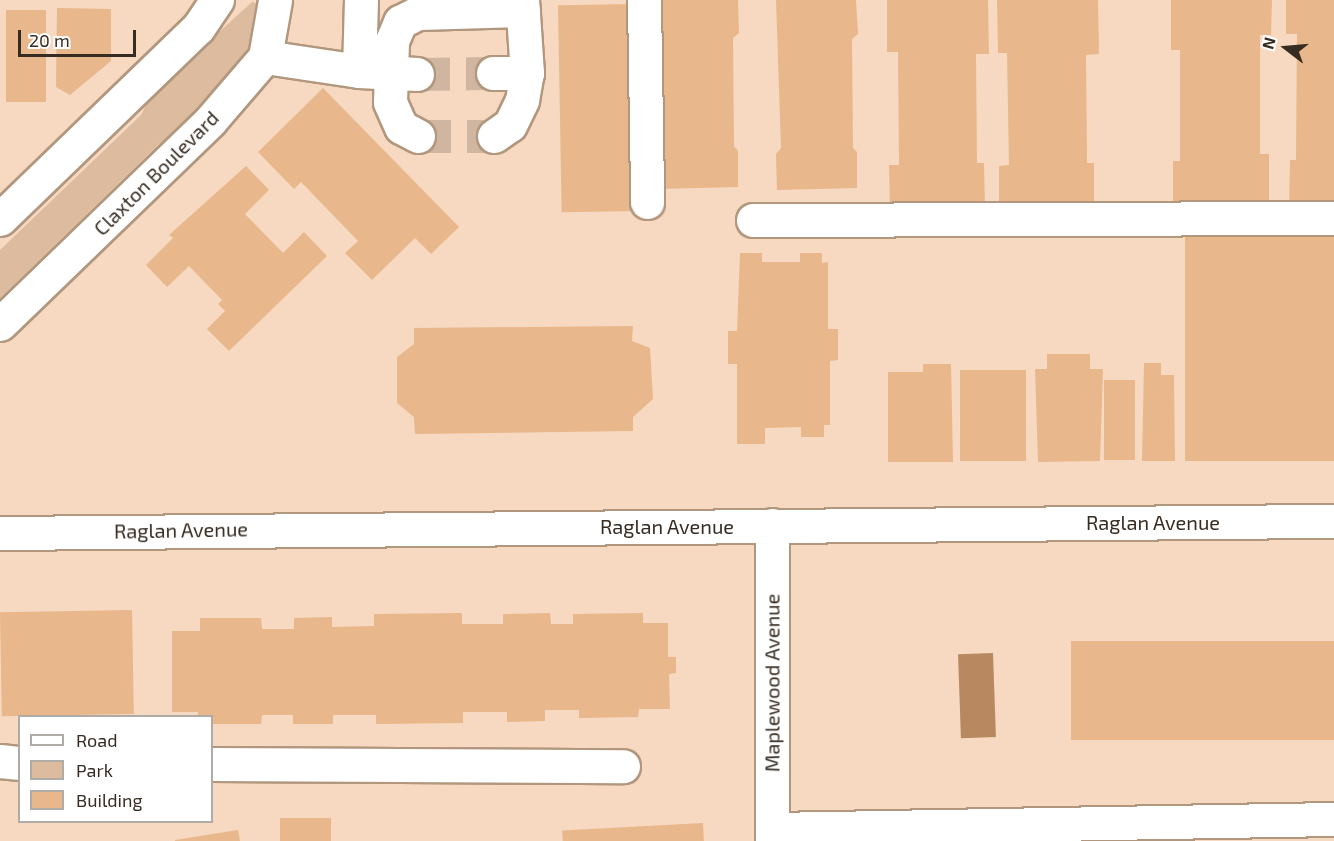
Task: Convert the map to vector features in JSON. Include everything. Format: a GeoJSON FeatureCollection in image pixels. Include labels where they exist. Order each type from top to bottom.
{"type":"FeatureCollection","features":[{"type":"Feature","properties":{"kind":"street"},"geometry":{"type":"LineString","coordinates":[[0,219],[198,28],[217,0]]}},
{"type":"Feature","properties":{"kind":"street"},"geometry":{"type":"LineString","coordinates":[[275,0],[265,57],[388,73]]}},
{"type":"Feature","properties":{"kind":"street"},"geometry":{"type":"LineString","coordinates":[[361,0],[388,73]]}},
{"type":"Feature","properties":{"kind":"street"},"geometry":{"type":"LineString","coordinates":[[644,0],[647,202]]}},
{"type":"Feature","properties":{"kind":"street"},"geometry":{"type":"LineString","coordinates":[[418,136],[401,127],[390,102],[388,73],[392,41],[400,22],[418,13],[522,5],[527,73],[522,100],[510,125],[494,136]]}},
{"type":"Feature","properties":{"kind":"street","name":"Claxton Boulevard"},"geometry":{"type":"LineString","coordinates":[[0,324],[210,121],[265,57]]}},
{"type":"Feature","properties":{"kind":"street"},"geometry":{"type":"LineString","coordinates":[[493,73],[527,73]]}},
{"type":"Feature","properties":{"kind":"street"},"geometry":{"type":"LineString","coordinates":[[753,220],[1334,218]]}},
{"type":"Feature","properties":{"kind":"street","name":"Raglan Avenue"},"geometry":{"type":"LineString","coordinates":[[0,533],[1334,521]]}},
{"type":"Feature","properties":{"kind":"street","name":"Maplewood Avenue"},"geometry":{"type":"LineString","coordinates":[[772,525],[772,835]]}},
{"type":"Feature","properties":{"kind":"street"},"geometry":{"type":"LineString","coordinates":[[0,761],[18,763]]}},
{"type":"Feature","properties":{"kind":"street"},"geometry":{"type":"LineString","coordinates":[[213,764],[623,766]]}},
{"type":"Feature","properties":{"kind":"street"},"geometry":{"type":"LineString","coordinates":[[772,835],[1334,819]]}},
{"type":"Feature","properties":{"kind":"green space"},"geometry":{"type":"Polygon","coordinates":[[[252,2],[260,4],[255,46],[197,109],[192,121],[159,144],[0,298],[0,250],[141,115],[152,93],[252,2]]]}},
{"type":"Feature","properties":{"kind":"shaded area"},"geometry":{"type":"Polygon","coordinates":[[[993,653],[996,737],[961,738],[958,654],[993,653]]]}},
{"type":"Feature","properties":{"kind":"building"},"geometry":{"type":"Polygon","coordinates":[[[657,0],[738,0],[739,33],[733,38],[734,146],[738,151],[738,187],[658,189],[663,147],[662,40],[658,34],[657,0]]]}},
{"type":"Feature","properties":{"kind":"building"},"geometry":{"type":"Polygon","coordinates":[[[776,0],[856,0],[858,34],[852,39],[853,148],[857,152],[857,188],[777,190],[776,154],[781,148],[776,0]]]}},
{"type":"Feature","properties":{"kind":"building"},"geometry":{"type":"Polygon","coordinates":[[[887,0],[988,0],[989,54],[976,54],[977,163],[984,163],[985,210],[890,212],[889,165],[899,165],[898,52],[887,52],[887,0]]]}},
{"type":"Feature","properties":{"kind":"building"},"geometry":{"type":"Polygon","coordinates":[[[997,0],[1098,0],[1099,54],[1086,55],[1087,163],[1094,163],[1094,211],[999,213],[999,166],[1009,165],[1007,53],[998,53],[997,0]]]}},
{"type":"Feature","properties":{"kind":"building"},"geometry":{"type":"Polygon","coordinates":[[[1171,0],[1272,0],[1271,35],[1260,35],[1260,154],[1269,154],[1269,209],[1173,209],[1173,161],[1180,161],[1180,50],[1171,50],[1171,0]]]}},
{"type":"Feature","properties":{"kind":"building"},"geometry":{"type":"Polygon","coordinates":[[[1286,0],[1334,0],[1334,208],[1289,208],[1290,160],[1296,160],[1297,34],[1286,34],[1286,0]]]}},
{"type":"Feature","properties":{"kind":"building"},"geometry":{"type":"Polygon","coordinates":[[[636,4],[640,211],[562,212],[558,5],[636,4]]]}},
{"type":"Feature","properties":{"kind":"building"},"geometry":{"type":"Polygon","coordinates":[[[57,8],[111,9],[111,61],[70,95],[56,87],[57,8]]]}},
{"type":"Feature","properties":{"kind":"building"},"geometry":{"type":"Polygon","coordinates":[[[6,10],[46,10],[46,102],[6,102],[6,10]]]}},
{"type":"Feature","properties":{"kind":"building"},"geometry":{"type":"Polygon","coordinates":[[[323,88],[459,227],[431,254],[415,238],[372,280],[345,253],[358,241],[301,182],[294,189],[258,152],[323,88]]]}},
{"type":"Feature","properties":{"kind":"building"},"geometry":{"type":"Polygon","coordinates":[[[246,166],[269,190],[245,214],[283,253],[304,232],[327,256],[229,351],[207,329],[225,311],[218,304],[222,300],[189,266],[167,287],[146,265],[173,238],[169,235],[246,166]]]}},
{"type":"Feature","properties":{"kind":"building"},"geometry":{"type":"Polygon","coordinates":[[[1185,234],[1334,234],[1334,461],[1185,461],[1185,234]]]}},
{"type":"Feature","properties":{"kind":"building"},"geometry":{"type":"Polygon","coordinates":[[[740,253],[762,253],[762,262],[800,262],[800,253],[822,253],[822,263],[828,262],[828,329],[838,329],[838,360],[830,361],[830,425],[824,425],[824,437],[801,437],[801,427],[765,428],[765,444],[737,444],[737,364],[728,364],[728,331],[737,331],[740,253]]]}},
{"type":"Feature","properties":{"kind":"building"},"geometry":{"type":"Polygon","coordinates":[[[633,326],[632,341],[650,348],[653,399],[633,417],[633,431],[415,434],[414,417],[397,403],[397,357],[414,344],[414,328],[633,326]]]}},
{"type":"Feature","properties":{"kind":"building"},"geometry":{"type":"Polygon","coordinates":[[[1047,354],[1090,354],[1090,369],[1103,369],[1100,461],[1038,462],[1035,369],[1047,369],[1047,354]]]}},
{"type":"Feature","properties":{"kind":"building"},"geometry":{"type":"Polygon","coordinates":[[[1144,363],[1161,363],[1161,375],[1174,375],[1175,461],[1142,461],[1144,363]]]}},
{"type":"Feature","properties":{"kind":"building"},"geometry":{"type":"Polygon","coordinates":[[[923,364],[951,364],[953,462],[888,462],[888,372],[923,372],[923,364]]]}},
{"type":"Feature","properties":{"kind":"building"},"geometry":{"type":"Polygon","coordinates":[[[960,370],[1026,370],[1026,461],[960,461],[960,370]]]}},
{"type":"Feature","properties":{"kind":"building"},"geometry":{"type":"Polygon","coordinates":[[[1104,380],[1135,380],[1135,460],[1104,460],[1104,380]]]}},
{"type":"Feature","properties":{"kind":"building"},"geometry":{"type":"Polygon","coordinates":[[[132,610],[134,714],[2,716],[0,612],[132,610]]]}},
{"type":"Feature","properties":{"kind":"building"},"geometry":{"type":"Polygon","coordinates":[[[462,613],[462,624],[503,624],[503,614],[550,613],[551,624],[573,624],[573,614],[643,613],[643,623],[668,623],[668,657],[676,657],[676,673],[669,674],[670,709],[639,709],[638,717],[579,718],[579,710],[545,710],[545,721],[507,722],[507,712],[463,712],[463,723],[376,724],[376,715],[333,715],[333,724],[293,724],[293,715],[262,715],[261,724],[213,724],[213,715],[198,715],[198,712],[172,712],[172,631],[200,631],[200,618],[261,618],[262,629],[294,629],[294,618],[332,617],[332,627],[374,626],[374,614],[462,613]]]}},
{"type":"Feature","properties":{"kind":"building"},"geometry":{"type":"Polygon","coordinates":[[[1071,641],[1334,641],[1334,740],[1071,740],[1071,641]]]}},
{"type":"Feature","properties":{"kind":"building"},"geometry":{"type":"Polygon","coordinates":[[[280,818],[331,818],[331,841],[280,841],[280,818]]]}},
{"type":"Feature","properties":{"kind":"building"},"geometry":{"type":"Polygon","coordinates":[[[703,823],[704,841],[563,841],[562,830],[703,823]]]}},
{"type":"Feature","properties":{"kind":"building"},"geometry":{"type":"Polygon","coordinates":[[[238,830],[240,841],[175,841],[175,840],[238,830]]]}},
{"type":"Feature","properties":{"kind":"tunnel"},"geometry":{"type":"LineString","coordinates":[[417,74],[493,73]]}},
{"type":"Feature","properties":{"kind":"tunnel"},"geometry":{"type":"LineString","coordinates":[[418,136],[494,136]]}}]}
